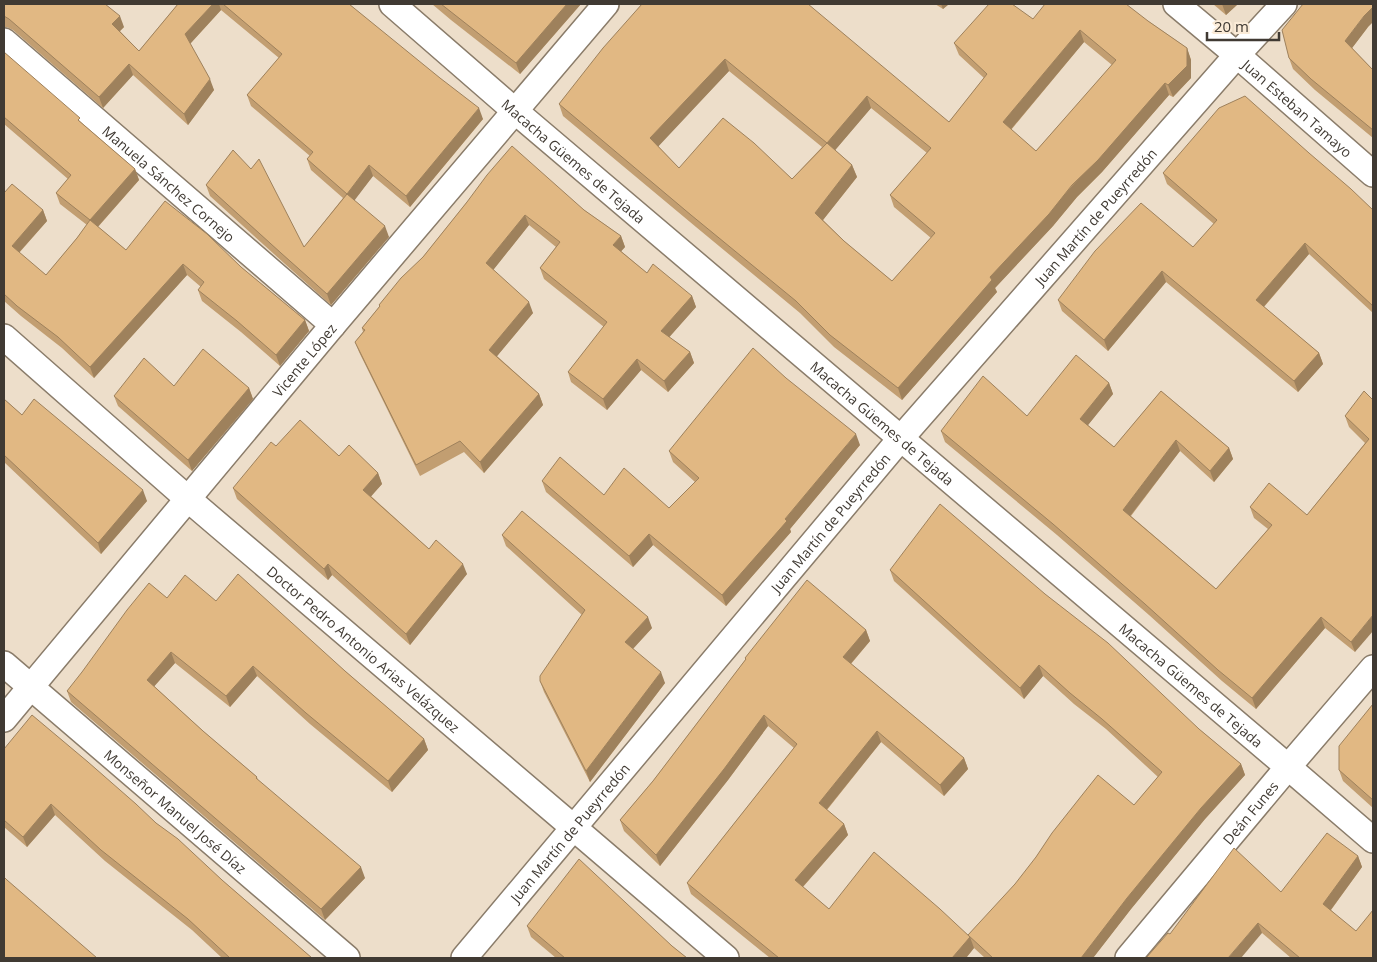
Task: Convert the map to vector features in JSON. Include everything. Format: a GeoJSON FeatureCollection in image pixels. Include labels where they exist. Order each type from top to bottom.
{"type":"FeatureCollection","features":[{"type":"Feature","properties":{"kind":"street","name":"Macacha Güemes de Tejada"},"geometry":{"type":"LineString","coordinates":[[392,4],[515,111],[1373,840]]}},
{"type":"Feature","properties":{"kind":"street","name":"Vicente López"},"geometry":{"type":"LineString","coordinates":[[4,719],[333,325],[606,4]]}},
{"type":"Feature","properties":{"kind":"street","name":"Juan Esteban Tamayo"},"geometry":{"type":"LineString","coordinates":[[1176,4],[1373,174]]}},
{"type":"Feature","properties":{"kind":"street","name":"Juan Martín de Pueyrredón"},"geometry":{"type":"LineString","coordinates":[[464,958],[901,438],[1284,4]]}},
{"type":"Feature","properties":{"kind":"street","name":"Manuela Sánchez Cornejo"},"geometry":{"type":"LineString","coordinates":[[4,41],[333,325]]}},
{"type":"Feature","properties":{"kind":"street","name":"Doctor Pedro Antonio Arias Velázquez"},"geometry":{"type":"LineString","coordinates":[[4,337],[188,499],[726,958]]}},
{"type":"Feature","properties":{"kind":"street","name":"Monseñor Manuel José Díaz"},"geometry":{"type":"LineString","coordinates":[[4,664],[347,958]]}},
{"type":"Feature","properties":{"kind":"street","name":"Deán Funes"},"geometry":{"type":"LineString","coordinates":[[1128,958],[1373,668]]}},
{"type":"Feature","properties":{"kind":"building"},"geometry":{"type":"Polygon","coordinates":[[[4,4],[105,4],[120,16],[112,24],[139,51],[178,4],[213,4],[185,34],[210,79],[184,114],[129,64],[99,97],[4,16],[4,4]]]}},
{"type":"Feature","properties":{"kind":"building"},"geometry":{"type":"Polygon","coordinates":[[[223,4],[349,4],[479,108],[406,196],[369,165],[347,194],[307,159],[313,152],[247,95],[282,54],[223,4]]]}},
{"type":"Feature","properties":{"kind":"building"},"geometry":{"type":"Polygon","coordinates":[[[441,4],[567,4],[516,63],[441,4]]]}},
{"type":"Feature","properties":{"kind":"building"},"geometry":{"type":"Polygon","coordinates":[[[642,4],[808,4],[949,122],[987,74],[954,43],[989,4],[1012,4],[1033,19],[1045,4],[1126,4],[1187,48],[1187,66],[1168,85],[1165,83],[1098,160],[1072,185],[1049,214],[990,277],[992,280],[898,388],[830,335],[796,301],[559,104],[603,48],[642,4]],[[1080,30],[1003,122],[1036,151],[1116,60],[1080,30]],[[725,59],[650,138],[679,168],[723,118],[754,143],[792,179],[827,143],[725,59]],[[867,96],[827,143],[852,165],[815,213],[844,241],[892,281],[935,233],[890,195],[931,148],[867,96]]]}},
{"type":"Feature","properties":{"kind":"building"},"geometry":{"type":"Polygon","coordinates":[[[1303,4],[1373,4],[1373,7],[1345,41],[1373,70],[1373,130],[1311,79],[1289,58],[1282,30],[1303,4]]]}},
{"type":"Feature","properties":{"kind":"building"},"geometry":{"type":"Polygon","coordinates":[[[4,52],[135,169],[90,220],[56,193],[71,175],[4,117],[4,52]]]}},
{"type":"Feature","properties":{"kind":"building"},"geometry":{"type":"Polygon","coordinates":[[[1245,96],[1373,210],[1373,306],[1305,243],[1256,300],[1319,353],[1294,381],[1162,271],[1104,340],[1058,300],[1095,251],[1141,203],[1193,247],[1217,220],[1163,173],[1219,108],[1245,96]]]}},
{"type":"Feature","properties":{"kind":"building"},"geometry":{"type":"Polygon","coordinates":[[[512,146],[584,210],[621,236],[613,245],[647,273],[653,264],[692,296],[661,331],[690,352],[664,381],[637,359],[603,399],[568,372],[607,322],[540,268],[560,242],[525,215],[486,263],[529,302],[489,350],[539,394],[480,462],[460,441],[416,465],[355,342],[365,330],[362,328],[379,305],[401,278],[423,257],[512,146]]]}},
{"type":"Feature","properties":{"kind":"building"},"geometry":{"type":"Polygon","coordinates":[[[233,150],[251,169],[259,159],[304,247],[347,194],[385,226],[327,294],[206,185],[233,150]]]}},
{"type":"Feature","properties":{"kind":"building"},"geometry":{"type":"Polygon","coordinates":[[[12,184],[43,210],[12,246],[46,275],[90,220],[126,250],[165,201],[207,234],[241,267],[305,320],[276,355],[198,290],[204,282],[183,264],[90,367],[58,337],[4,294],[4,193],[12,184]]]}},
{"type":"Feature","properties":{"kind":"building"},"geometry":{"type":"Polygon","coordinates":[[[753,348],[786,378],[856,434],[785,519],[787,521],[722,595],[649,534],[629,556],[542,481],[560,457],[604,495],[624,468],[669,508],[699,478],[669,451],[753,348]]]}},
{"type":"Feature","properties":{"kind":"building"},"geometry":{"type":"Polygon","coordinates":[[[203,349],[249,388],[188,460],[114,396],[144,358],[174,386],[203,349]]]}},
{"type":"Feature","properties":{"kind":"building"},"geometry":{"type":"Polygon","coordinates":[[[1076,355],[1109,383],[1080,419],[1114,447],[1161,391],[1229,448],[1210,471],[1176,440],[1123,510],[1216,589],[1272,525],[1250,507],[1269,483],[1307,515],[1369,439],[1345,416],[1364,391],[1373,400],[1373,615],[1351,642],[1321,617],[1252,698],[1053,524],[941,431],[983,376],[1027,416],[1076,355]]]}},
{"type":"Feature","properties":{"kind":"building"},"geometry":{"type":"Polygon","coordinates":[[[4,399],[22,415],[34,399],[143,490],[98,543],[4,455],[4,399]]]}},
{"type":"Feature","properties":{"kind":"building"},"geometry":{"type":"Polygon","coordinates":[[[300,420],[339,456],[349,445],[378,473],[363,490],[429,549],[436,540],[463,564],[406,634],[328,564],[324,569],[233,488],[271,442],[276,446],[300,420]]]}},
{"type":"Feature","properties":{"kind":"building"},"geometry":{"type":"Polygon","coordinates":[[[940,504],[1045,594],[1108,643],[1199,729],[1241,764],[1201,808],[1127,898],[1081,958],[993,958],[968,935],[1015,884],[1098,775],[1134,805],[1162,772],[1039,665],[1020,688],[890,570],[940,504]]]}},
{"type":"Feature","properties":{"kind":"building"},"geometry":{"type":"Polygon","coordinates":[[[522,511],[648,617],[625,642],[661,672],[586,771],[540,681],[540,676],[585,610],[502,535],[522,511]]]}},
{"type":"Feature","properties":{"kind":"building"},"geometry":{"type":"Polygon","coordinates":[[[238,574],[345,671],[424,739],[388,781],[253,666],[226,696],[171,652],[147,680],[256,778],[361,867],[321,909],[67,691],[149,583],[167,598],[185,575],[216,601],[238,574]]]}},
{"type":"Feature","properties":{"kind":"building"},"geometry":{"type":"Polygon","coordinates":[[[807,580],[866,630],[843,657],[964,758],[940,785],[877,731],[819,803],[844,824],[795,880],[829,909],[874,852],[970,937],[952,958],[779,958],[687,883],[797,744],[764,715],[656,855],[620,820],[653,781],[745,658],[807,580]]]}},
{"type":"Feature","properties":{"kind":"building"},"geometry":{"type":"Polygon","coordinates":[[[1373,704],[1373,800],[1339,770],[1339,746],[1373,704]]]}},
{"type":"Feature","properties":{"kind":"building"},"geometry":{"type":"Polygon","coordinates":[[[32,715],[156,823],[178,839],[312,958],[230,958],[188,919],[101,850],[51,804],[23,837],[4,820],[4,749],[32,715]]]}},
{"type":"Feature","properties":{"kind":"building"},"geometry":{"type":"Polygon","coordinates":[[[1327,833],[1358,856],[1323,904],[1356,931],[1373,910],[1373,958],[1300,958],[1258,923],[1228,958],[1146,958],[1168,933],[1170,934],[1234,848],[1281,892],[1327,833]]]}},
{"type":"Feature","properties":{"kind":"building"},"geometry":{"type":"Polygon","coordinates":[[[579,859],[687,958],[565,958],[527,926],[579,859]]]}},
{"type":"Feature","properties":{"kind":"building"},"geometry":{"type":"Polygon","coordinates":[[[4,877],[7,880],[97,958],[4,958],[4,877]]]}}]}
